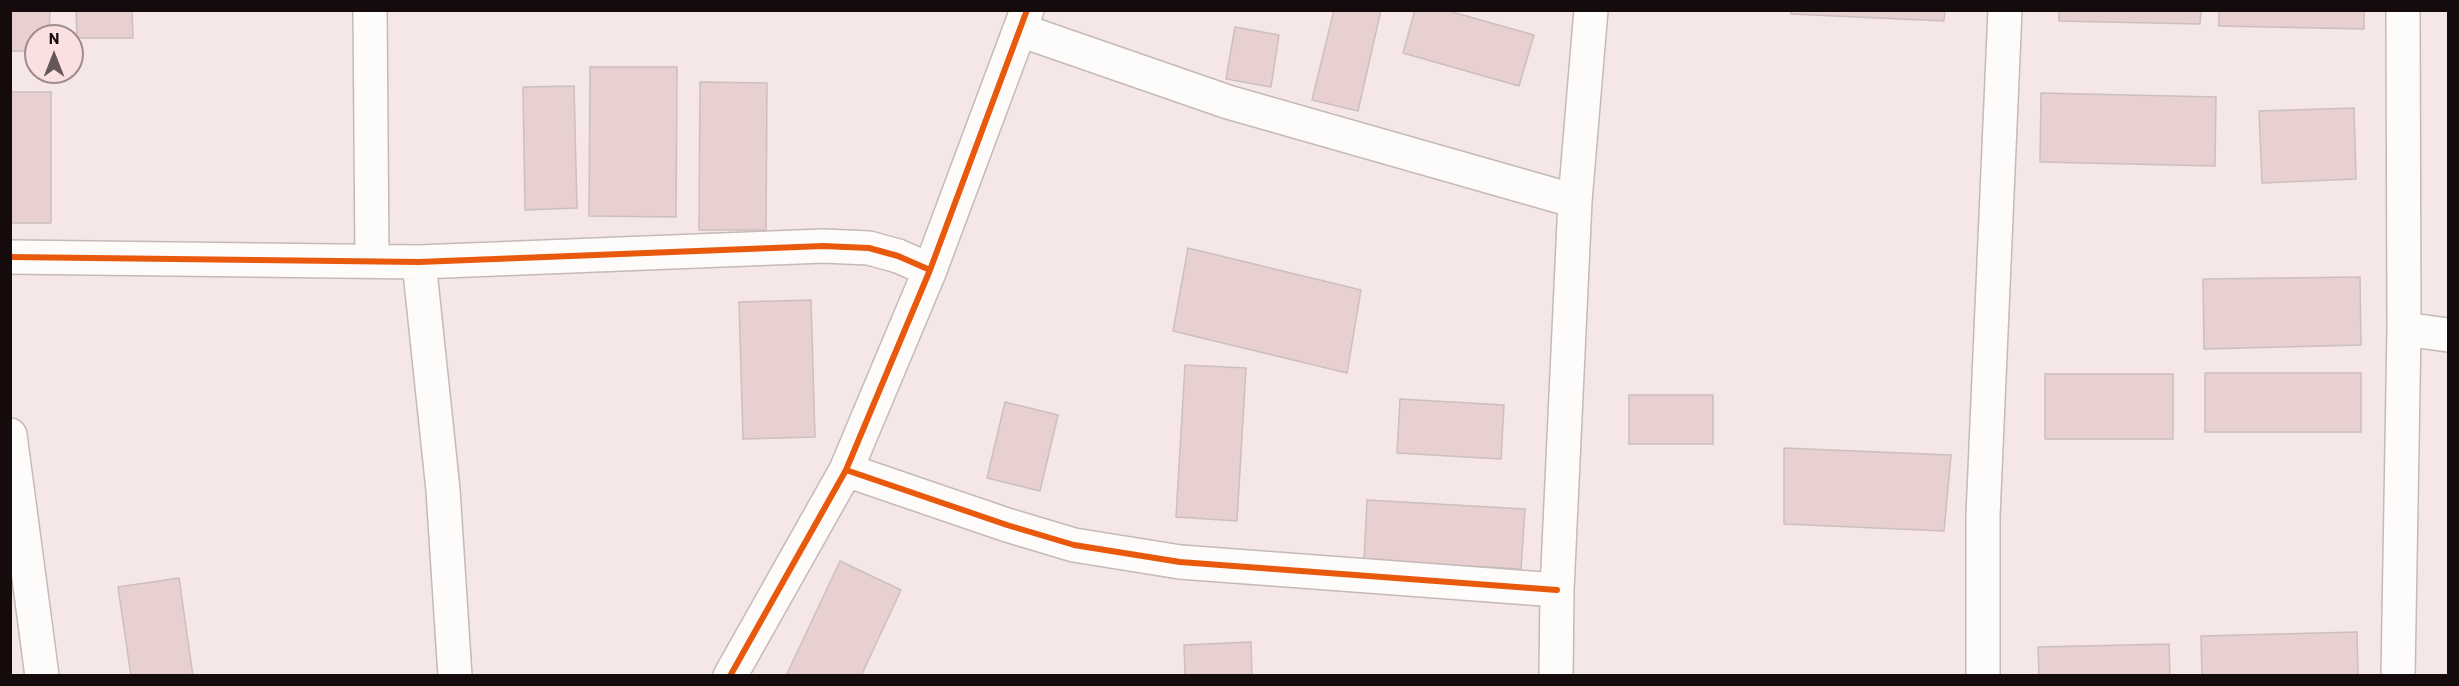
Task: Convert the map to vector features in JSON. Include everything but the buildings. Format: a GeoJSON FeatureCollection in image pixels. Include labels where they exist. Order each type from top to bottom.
{"type":"FeatureCollection","features":[{"type":"Feature","properties":{"kind":"street"},"geometry":{"type":"LineString","coordinates":[[370,10],[372,260]]}},
{"type":"Feature","properties":{"kind":"street"},"geometry":{"type":"LineString","coordinates":[[1556,675],[1557,590],[1575,201],[1591,10]]}},
{"type":"Feature","properties":{"kind":"street"},"geometry":{"type":"LineString","coordinates":[[1983,675],[1983,516],[2005,10]]}},
{"type":"Feature","properties":{"kind":"street"},"geometry":{"type":"LineString","coordinates":[[2398,675],[2404,329],[2403,10]]}},
{"type":"Feature","properties":{"kind":"street"},"geometry":{"type":"LineString","coordinates":[[730,675],[846,470],[930,270],[1023,20],[1228,102],[1575,201]]}},
{"type":"Feature","properties":{"kind":"street"},"geometry":{"type":"LineString","coordinates":[[10,257],[419,262],[823,246],[870,248],[898,256],[930,270]]}},
{"type":"Feature","properties":{"kind":"street"},"geometry":{"type":"LineString","coordinates":[[419,262],[443,490],[455,675]]}},
{"type":"Feature","properties":{"kind":"street"},"geometry":{"type":"LineString","coordinates":[[2404,329],[2448,335]]}},
{"type":"Feature","properties":{"kind":"street"},"geometry":{"type":"LineString","coordinates":[[10,435],[42,675]]}},
{"type":"Feature","properties":{"kind":"street"},"geometry":{"type":"LineString","coordinates":[[846,470],[1007,525],[1074,544],[1180,562],[1557,590]]}},
{"type":"Feature","properties":{"kind":"cycle path"},"geometry":{"type":"LineString","coordinates":[[730,676],[846,470],[930,270],[1027,10]]}},
{"type":"Feature","properties":{"kind":"cycle path"},"geometry":{"type":"LineString","coordinates":[[10,257],[419,262],[823,246],[869,248],[898,256],[930,270]]}},
{"type":"Feature","properties":{"kind":"cycle path"},"geometry":{"type":"LineString","coordinates":[[846,470],[1007,525],[1074,545],[1180,562],[1557,590]]}}]}
